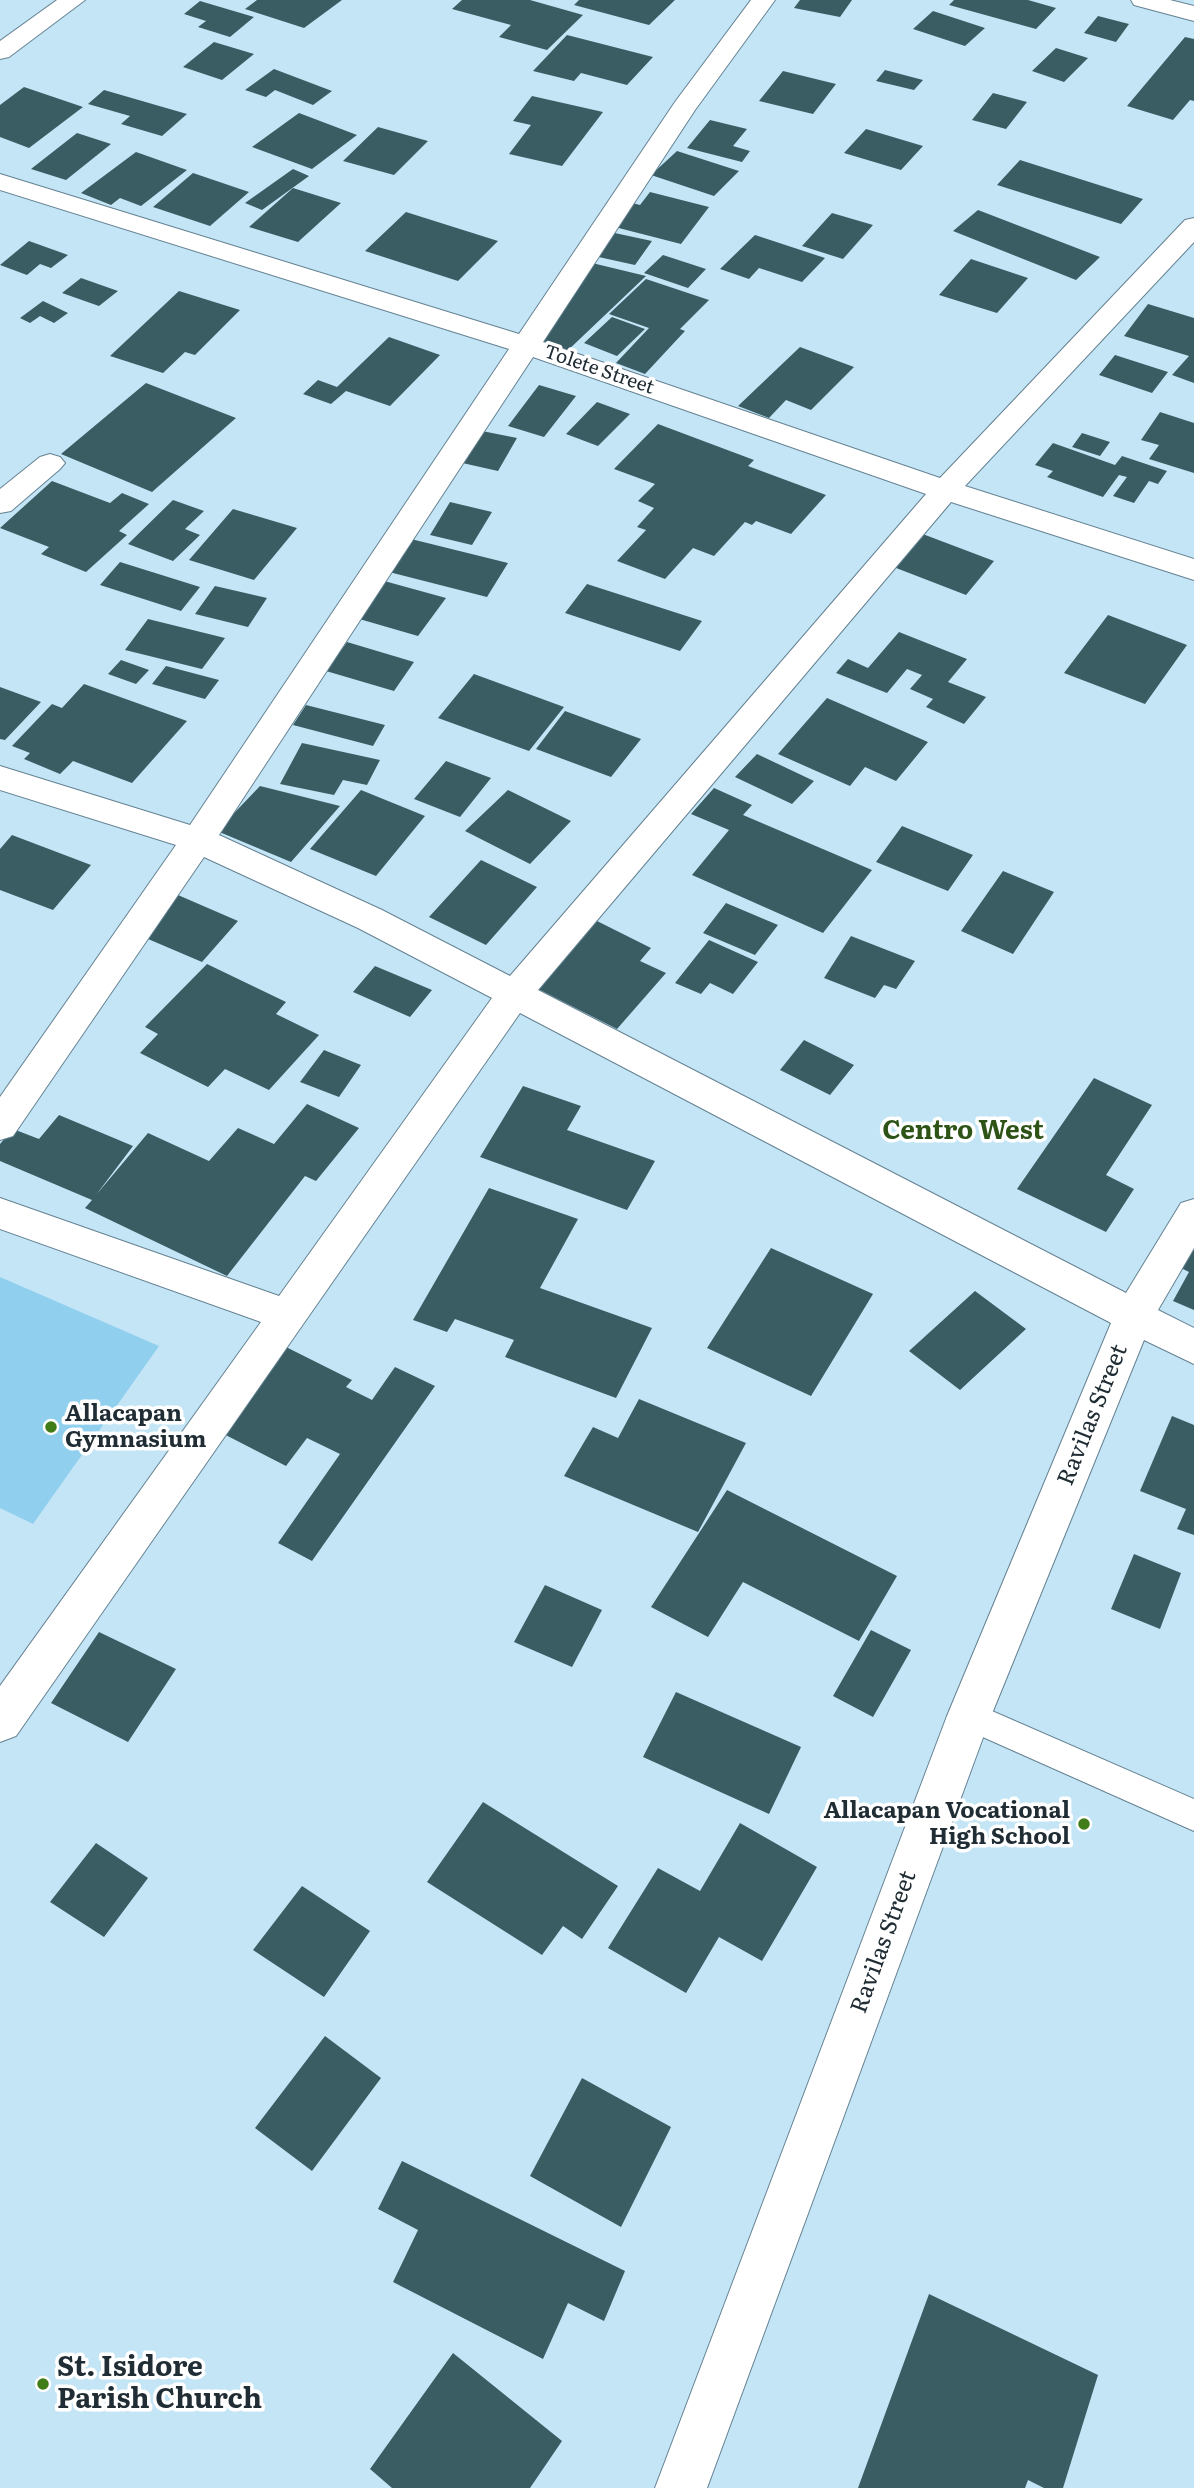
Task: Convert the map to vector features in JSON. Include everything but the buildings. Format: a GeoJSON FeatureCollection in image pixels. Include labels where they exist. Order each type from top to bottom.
{"type":"FeatureCollection","features":[{"type":"Feature","properties":{"kind":"street"},"geometry":{"type":"LineString","coordinates":[[0,51],[73,0]]}},
{"type":"Feature","properties":{"kind":"street"},"geometry":{"type":"LineString","coordinates":[[0,1126],[198,840],[684,107],[763,0]]}},
{"type":"Feature","properties":{"kind":"street"},"geometry":{"type":"LineString","coordinates":[[1143,0],[1194,14]]}},
{"type":"Feature","properties":{"kind":"street","name":"Tolete Street"},"geometry":{"type":"LineString","coordinates":[[0,182],[525,345],[945,489],[1194,570]]}},
{"type":"Feature","properties":{"kind":"street"},"geometry":{"type":"LineString","coordinates":[[0,1722],[514,995],[945,489],[1194,226]]}},
{"type":"Feature","properties":{"kind":"street"},"geometry":{"type":"LineString","coordinates":[[0,504],[50,463]]}},
{"type":"Feature","properties":{"kind":"street"},"geometry":{"type":"LineString","coordinates":[[0,778],[198,840],[370,919],[1194,1347]]}},
{"type":"Feature","properties":{"kind":"street"},"geometry":{"type":"LineString","coordinates":[[0,1213],[288,1315]]}},
{"type":"Feature","properties":{"kind":"street","name":"Ravilas Street"},"geometry":{"type":"LineString","coordinates":[[681,2488],[969,1716],[1133,1317],[1194,1213]]}},
{"type":"Feature","properties":{"kind":"lane"},"geometry":{"type":"LineString","coordinates":[[969,1716],[1194,1815]]}},
{"type":"Feature","properties":{"kind":"shaded area","name":"Allacapan Gymnasium"},"geometry":{"type":"Polygon","coordinates":[[[0,1277],[159,1346],[33,1524],[0,1508],[0,1277]]]}},
{"type":"Feature","properties":{"kind":"place","name":"Allacapan Gymnasium"},"geometry":{"type":"Point","coordinates":[51,1427]}},
{"type":"Feature","properties":{"kind":"place","name":"Allacapan Vocational High School"},"geometry":{"type":"Point","coordinates":[1084,1824]}},
{"type":"Feature","properties":{"kind":"place","name":"St. Isidore Parish Church"},"geometry":{"type":"Point","coordinates":[43,2384]}},
{"type":"Feature","properties":{"kind":"district","name":"Centro West"},"geometry":{"type":"Point","coordinates":[963,1131]}}]}
